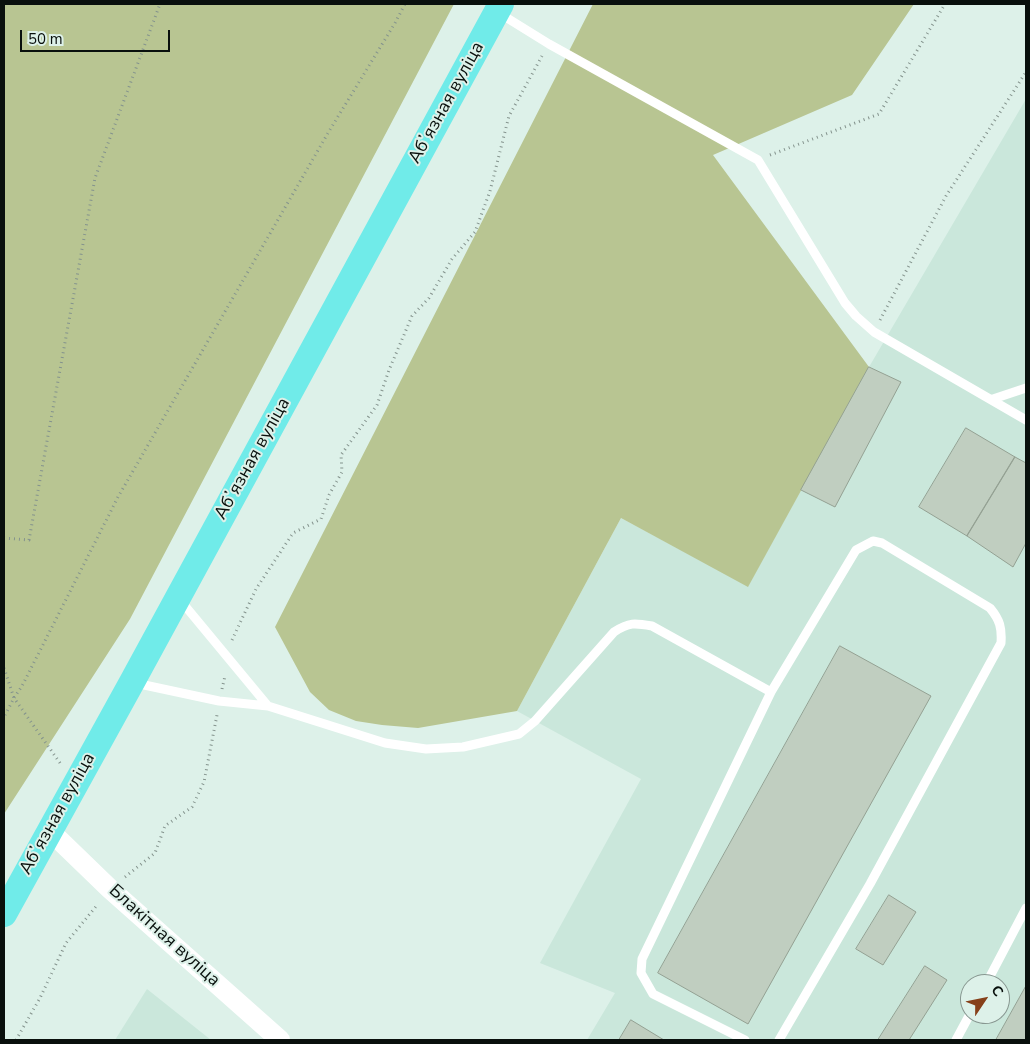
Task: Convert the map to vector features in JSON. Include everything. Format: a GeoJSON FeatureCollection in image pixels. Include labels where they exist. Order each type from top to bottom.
{"type":"FeatureCollection","features":[{"type":"Feature","properties":{"kind":"main road","name":"Абʼязная вуліца"},"geometry":{"type":"LineString","coordinates":[[4,914],[499,8]]}},
{"type":"Feature","properties":{"kind":"street","name":"Блакітная вуліца"},"geometry":{"type":"LineString","coordinates":[[50,830],[110,889],[280,1040]]}},
{"type":"Feature","properties":{"kind":"lane"},"geometry":{"type":"LineString","coordinates":[[499,8],[549,44],[758,160],[846,303],[856,316],[874,332],[993,399],[1026,420]]}},
{"type":"Feature","properties":{"kind":"lane"},"geometry":{"type":"LineString","coordinates":[[993,399],[1026,388]]}},
{"type":"Feature","properties":{"kind":"lane"},"geometry":{"type":"LineString","coordinates":[[745,1040],[654,994],[642,972],[642,959],[771,692],[856,550],[873,541],[882,543],[990,608],[999,620],[1002,631],[1001,643],[870,884],[779,1040]]}},
{"type":"Feature","properties":{"kind":"lane"},"geometry":{"type":"LineString","coordinates":[[178,598],[268,706]]}},
{"type":"Feature","properties":{"kind":"lane"},"geometry":{"type":"LineString","coordinates":[[132,682],[219,700],[268,706],[386,742],[426,749],[463,747],[519,734],[536,721],[614,632],[625,624],[637,623],[652,626],[771,692]]}},
{"type":"Feature","properties":{"kind":"lane"},"geometry":{"type":"LineString","coordinates":[[991,974],[1026,908]]}},
{"type":"Feature","properties":{"kind":"lane"},"geometry":{"type":"LineString","coordinates":[[956,1040],[965,1024]]}},
{"type":"Feature","properties":{"kind":"path"},"geometry":{"type":"LineString","coordinates":[[4,538],[29,540],[94,178],[160,4]]}},
{"type":"Feature","properties":{"kind":"path"},"geometry":{"type":"LineString","coordinates":[[4,717],[22,686],[118,497],[328,133],[405,4]]}},
{"type":"Feature","properties":{"kind":"path"},"geometry":{"type":"LineString","coordinates":[[758,160],[879,114],[945,4]]}},
{"type":"Feature","properties":{"kind":"path"},"geometry":{"type":"LineString","coordinates":[[16,1040],[40,998],[66,943],[110,889],[155,853],[164,826],[192,807],[204,782],[219,700],[236,628],[256,589],[293,533],[321,519],[329,496],[342,472],[341,455],[377,405],[389,370],[412,316],[429,298],[452,259],[475,232],[490,191],[509,116],[549,44]]}},
{"type":"Feature","properties":{"kind":"path"},"geometry":{"type":"LineString","coordinates":[[874,332],[946,196],[1026,72]]}},
{"type":"Feature","properties":{"kind":"path"},"geometry":{"type":"LineString","coordinates":[[4,668],[14,698],[75,784]]}},
{"type":"Feature","properties":{"kind":"shaded area"},"geometry":{"type":"Polygon","coordinates":[[[1026,99],[1026,1040],[587,1040],[615,993],[540,963],[641,779],[517,711],[621,518],[748,586],[869,367],[1026,99]]]}},
{"type":"Feature","properties":{"kind":"shaded area"},"geometry":{"type":"Polygon","coordinates":[[[147,989],[211,1040],[115,1040],[147,989]]]}},
{"type":"Feature","properties":{"kind":"green space"},"geometry":{"type":"Polygon","coordinates":[[[4,4],[454,4],[130,619],[4,814],[4,4]]]}},
{"type":"Feature","properties":{"kind":"green space"},"geometry":{"type":"Polygon","coordinates":[[[593,4],[914,4],[852,95],[713,155],[869,367],[748,587],[621,518],[517,711],[418,728],[356,721],[329,710],[310,692],[275,627],[593,4]]]}},
{"type":"Feature","properties":{"kind":"building"},"geometry":{"type":"Polygon","coordinates":[[[869,367],[901,382],[835,507],[801,490],[869,367]]]}},
{"type":"Feature","properties":{"kind":"building"},"geometry":{"type":"Polygon","coordinates":[[[966,428],[1015,457],[967,536],[919,507],[966,428]]]}},
{"type":"Feature","properties":{"kind":"building"},"geometry":{"type":"Polygon","coordinates":[[[1015,457],[1026,463],[1026,543],[1013,567],[967,536],[1015,457]]]}},
{"type":"Feature","properties":{"kind":"building"},"geometry":{"type":"Polygon","coordinates":[[[840,646],[931,696],[748,1024],[658,973],[840,646]]]}},
{"type":"Feature","properties":{"kind":"building"},"geometry":{"type":"Polygon","coordinates":[[[889,895],[916,912],[883,965],[856,949],[889,895]]]}},
{"type":"Feature","properties":{"kind":"building"},"geometry":{"type":"Polygon","coordinates":[[[925,966],[947,980],[909,1040],[878,1040],[925,966]]]}},
{"type":"Feature","properties":{"kind":"building"},"geometry":{"type":"Polygon","coordinates":[[[1026,986],[1026,1040],[996,1040],[1005,1024],[1010,1024],[1010,1015],[1026,986]]]}},
{"type":"Feature","properties":{"kind":"building"},"geometry":{"type":"Polygon","coordinates":[[[631,1020],[664,1040],[619,1040],[631,1020]]]}}]}
